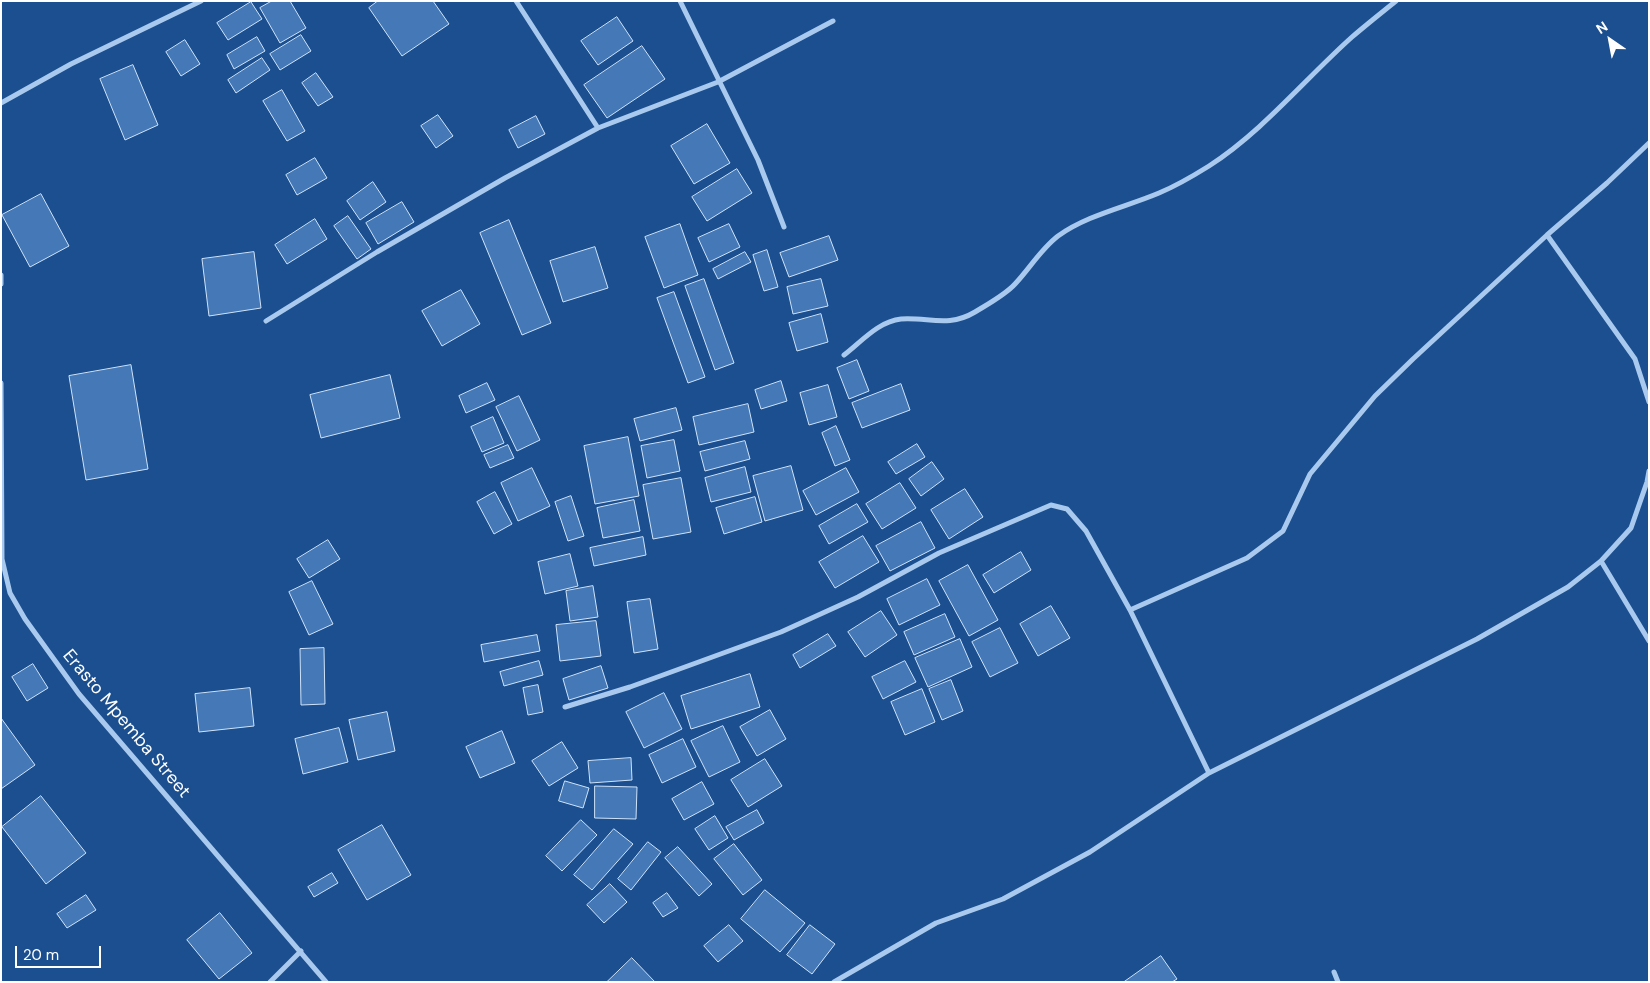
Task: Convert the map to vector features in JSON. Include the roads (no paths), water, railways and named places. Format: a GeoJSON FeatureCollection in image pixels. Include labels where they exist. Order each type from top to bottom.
{"type":"FeatureCollection","features":[{"type":"Feature","properties":{"kind":"street"},"geometry":{"type":"LineString","coordinates":[[1,103],[71,64],[201,1]]}},
{"type":"Feature","properties":{"kind":"street"},"geometry":{"type":"LineString","coordinates":[[516,1],[598,128]]}},
{"type":"Feature","properties":{"kind":"street"},"geometry":{"type":"LineString","coordinates":[[680,1],[718,82],[758,160],[784,227]]}},
{"type":"Feature","properties":{"kind":"street"},"geometry":{"type":"LineString","coordinates":[[844,355],[878,328],[889,322],[900,319],[948,322],[968,316],[1014,286],[1039,254],[1058,236],[1090,220],[1159,193],[1209,166],[1229,152],[1352,38],[1396,1]]}},
{"type":"Feature","properties":{"kind":"street"},"geometry":{"type":"LineString","coordinates":[[266,321],[403,237],[505,178],[598,128],[718,82],[833,20]]}},
{"type":"Feature","properties":{"kind":"street"},"geometry":{"type":"LineString","coordinates":[[1130,610],[1247,558],[1283,532],[1310,474],[1376,396],[1413,359],[1649,143]]}},
{"type":"Feature","properties":{"kind":"street"},"geometry":{"type":"LineString","coordinates":[[1547,235],[1635,359],[1649,402]]}},
{"type":"Feature","properties":{"kind":"street"},"geometry":{"type":"LineString","coordinates":[[1,275],[1,284]]}},
{"type":"Feature","properties":{"kind":"street","name":"Erasto Mpemba Street"},"geometry":{"type":"LineString","coordinates":[[1,384],[2,560],[10,593],[25,619],[79,694],[326,982]]}},
{"type":"Feature","properties":{"kind":"street"},"geometry":{"type":"LineString","coordinates":[[834,982],[936,923],[1003,899],[1090,852],[1209,773],[1476,639],[1568,587],[1601,561],[1631,528],[1649,471]]}},
{"type":"Feature","properties":{"kind":"street"},"geometry":{"type":"LineString","coordinates":[[565,707],[658,677],[781,632],[858,598],[939,553],[1051,505],[1067,509],[1086,531],[1130,610],[1209,773]]}},
{"type":"Feature","properties":{"kind":"street"},"geometry":{"type":"LineString","coordinates":[[1601,561],[1649,641]]}},
{"type":"Feature","properties":{"kind":"street"},"geometry":{"type":"LineString","coordinates":[[270,982],[302,952]]}},
{"type":"Feature","properties":{"kind":"street"},"geometry":{"type":"LineString","coordinates":[[1334,972],[1338,982]]}}]}
